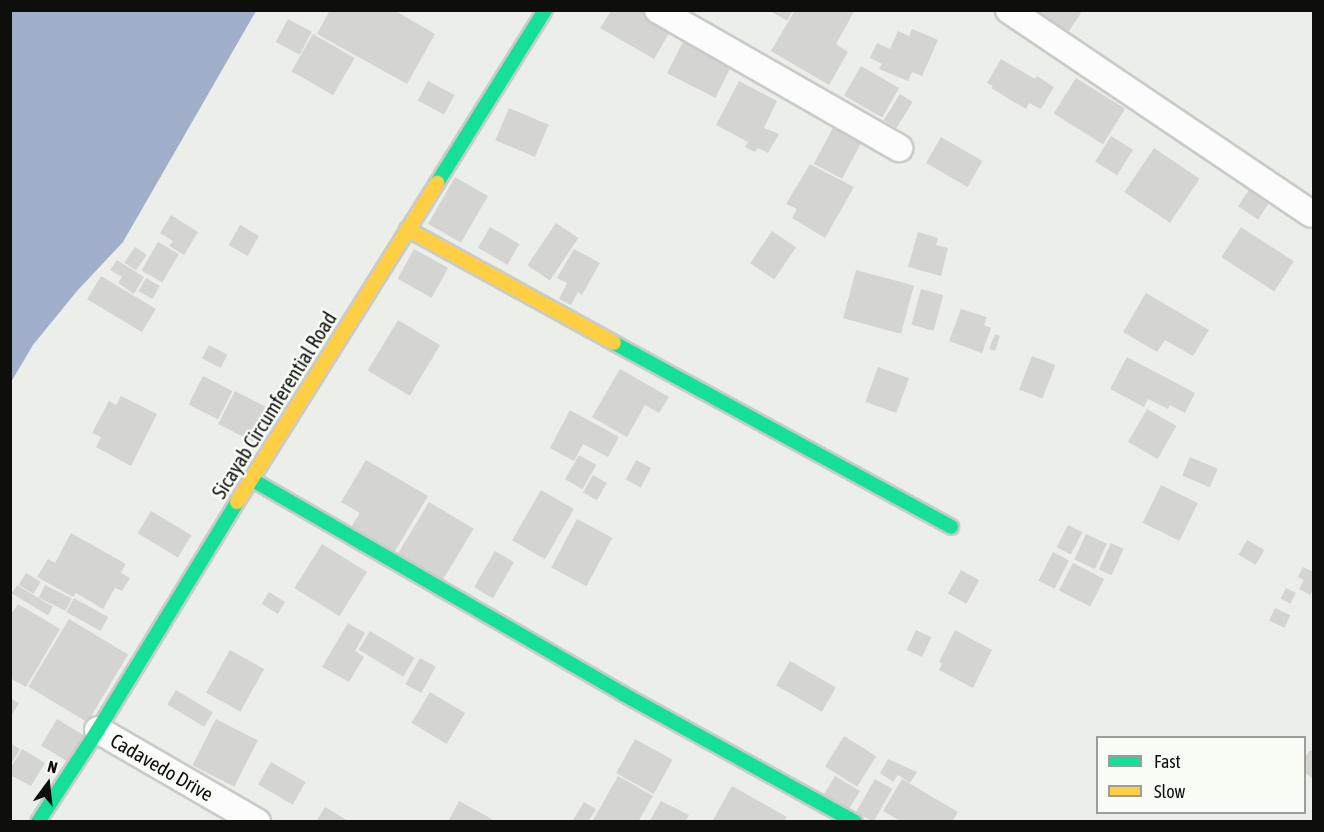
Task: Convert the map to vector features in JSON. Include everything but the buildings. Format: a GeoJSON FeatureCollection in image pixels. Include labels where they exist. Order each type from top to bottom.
{"type":"FeatureCollection","features":[{"type":"Feature","properties":{"kind":"street","name":"Sicayab Circumferential Road"},"geometry":{"type":"LineString","coordinates":[[38,822],[98,730],[251,479],[545,10]]}},
{"type":"Feature","properties":{"kind":"street"},"geometry":{"type":"LineString","coordinates":[[658,10],[899,148]]}},
{"type":"Feature","properties":{"kind":"street"},"geometry":{"type":"LineString","coordinates":[[1009,10],[1311,214]]}},
{"type":"Feature","properties":{"kind":"street"},"geometry":{"type":"LineString","coordinates":[[407,229],[951,526]]}},
{"type":"Feature","properties":{"kind":"street"},"geometry":{"type":"LineString","coordinates":[[251,479],[602,682],[855,822]]}},
{"type":"Feature","properties":{"kind":"street","name":"Cadavedo Drive"},"geometry":{"type":"LineString","coordinates":[[98,730],[257,822]]}},
{"type":"Feature","properties":{"kind":"water"},"geometry":{"type":"Polygon","coordinates":[[[11,10],[256,11],[123,242],[77,291],[33,345],[11,382],[11,10]]]}},
{"type":"Feature","properties":{"kind":"traffic: fast"},"geometry":{"type":"LineString","coordinates":[[437,183],[545,10]]}},
{"type":"Feature","properties":{"kind":"traffic: fast"},"geometry":{"type":"LineString","coordinates":[[614,343],[951,527]]}},
{"type":"Feature","properties":{"kind":"traffic: fast"},"geometry":{"type":"LineString","coordinates":[[251,479],[623,694],[855,822]]}},
{"type":"Feature","properties":{"kind":"traffic: fast"},"geometry":{"type":"LineString","coordinates":[[38,822],[98,730],[237,502]]}},
{"type":"Feature","properties":{"kind":"traffic: slow"},"geometry":{"type":"LineString","coordinates":[[237,502],[437,183]]}},
{"type":"Feature","properties":{"kind":"traffic: slow"},"geometry":{"type":"LineString","coordinates":[[407,229],[614,343]]}}]}
